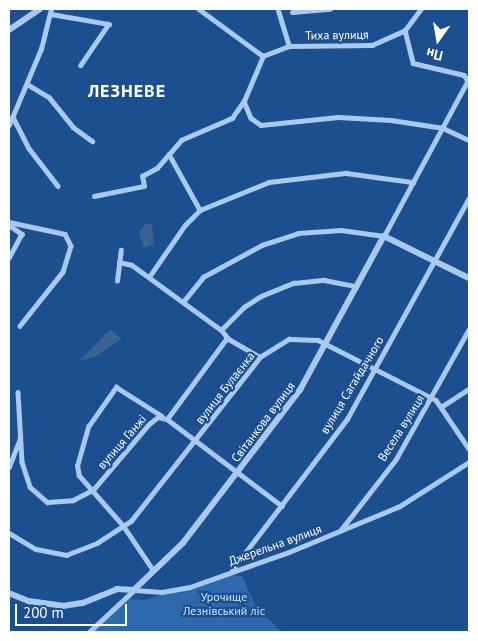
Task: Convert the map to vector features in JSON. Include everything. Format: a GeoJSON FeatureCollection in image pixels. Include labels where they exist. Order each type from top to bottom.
{"type":"FeatureCollection","features":[{"type":"Feature","properties":{"kind":"street"},"geometry":{"type":"LineString","coordinates":[[10,26],[40,9]]}},
{"type":"Feature","properties":{"kind":"street"},"geometry":{"type":"LineString","coordinates":[[94,196],[144,186],[142,176],[157,168],[189,134],[232,118],[244,101],[262,56],[199,9]]}},
{"type":"Feature","properties":{"kind":"street"},"geometry":{"type":"LineString","coordinates":[[278,9],[288,46]]}},
{"type":"Feature","properties":{"kind":"street"},"geometry":{"type":"LineString","coordinates":[[292,12],[330,9]]}},
{"type":"Feature","properties":{"kind":"street"},"geometry":{"type":"LineString","coordinates":[[421,9],[405,30],[413,63],[464,75],[468,80]]}},
{"type":"Feature","properties":{"kind":"street"},"geometry":{"type":"LineString","coordinates":[[9,125],[27,84],[51,11],[109,24],[82,65]]}},
{"type":"Feature","properties":{"kind":"street","name":"Тиха вулиця"},"geometry":{"type":"LineString","coordinates":[[262,56],[288,46],[372,45],[405,30]]}},
{"type":"Feature","properties":{"kind":"street","name":"Світанкова вулиця"},"geometry":{"type":"LineString","coordinates":[[134,590],[152,569],[183,543],[300,390],[468,80]]}},
{"type":"Feature","properties":{"kind":"street"},"geometry":{"type":"LineString","coordinates":[[27,84],[48,97],[73,127],[92,142]]}},
{"type":"Feature","properties":{"kind":"street"},"geometry":{"type":"LineString","coordinates":[[244,101],[250,118],[261,125],[338,117],[443,128],[469,140]]}},
{"type":"Feature","properties":{"kind":"street"},"geometry":{"type":"LineString","coordinates":[[13,117],[28,147],[58,186]]}},
{"type":"Feature","properties":{"kind":"street"},"geometry":{"type":"LineString","coordinates":[[170,154],[200,210]]}},
{"type":"Feature","properties":{"kind":"street"},"geometry":{"type":"LineString","coordinates":[[149,277],[185,226],[200,210],[269,182],[312,174],[346,173],[413,182]]}},
{"type":"Feature","properties":{"kind":"street","name":"вулиця Сагайдачного"},"geometry":{"type":"LineString","coordinates":[[232,570],[347,419],[376,370],[469,198]]}},
{"type":"Feature","properties":{"kind":"street"},"geometry":{"type":"LineString","coordinates":[[9,224],[65,234],[72,246],[63,272],[20,326]]}},
{"type":"Feature","properties":{"kind":"street"},"geometry":{"type":"LineString","coordinates":[[9,224],[22,234],[9,258]]}},
{"type":"Feature","properties":{"kind":"street"},"geometry":{"type":"LineString","coordinates":[[183,302],[202,277],[262,244],[298,233],[341,230],[384,236],[469,278]]}},
{"type":"Feature","properties":{"kind":"street"},"geometry":{"type":"LineString","coordinates":[[117,281],[121,250]]}},
{"type":"Feature","properties":{"kind":"street"},"geometry":{"type":"LineString","coordinates":[[120,262],[132,265],[221,330],[227,338],[260,357]]}},
{"type":"Feature","properties":{"kind":"street"},"geometry":{"type":"LineString","coordinates":[[221,330],[261,296],[294,283],[324,280],[356,286]]}},
{"type":"Feature","properties":{"kind":"street","name":"Весела вулиця"},"geometry":{"type":"LineString","coordinates":[[340,531],[396,459],[469,329]]}},
{"type":"Feature","properties":{"kind":"street","name":"вулиця Ганжі"},"geometry":{"type":"LineString","coordinates":[[18,392],[25,474],[39,497],[61,504],[93,490],[149,424],[162,416],[167,419],[227,338]]}},
{"type":"Feature","properties":{"kind":"street","name":"вулиця Булаєнка"},"geometry":{"type":"LineString","coordinates":[[9,533],[36,549],[60,556],[80,551],[123,526],[196,443],[260,357],[289,339],[312,338],[325,343],[431,397],[441,407],[469,448]]}},
{"type":"Feature","properties":{"kind":"street"},"geometry":{"type":"LineString","coordinates":[[152,569],[123,526],[79,476],[77,466],[88,427],[116,387],[162,416]]}},
{"type":"Feature","properties":{"kind":"street"},"geometry":{"type":"LineString","coordinates":[[441,407],[469,389]]}},
{"type":"Feature","properties":{"kind":"street"},"geometry":{"type":"LineString","coordinates":[[167,419],[196,443],[282,506]]}},
{"type":"Feature","properties":{"kind":"street"},"geometry":{"type":"LineString","coordinates":[[9,467],[21,435]]}},
{"type":"Feature","properties":{"kind":"street","name":"Джерельна вулиця"},"geometry":{"type":"LineString","coordinates":[[134,590],[175,591],[340,531],[400,506],[469,462]]}},
{"type":"Feature","properties":{"kind":"street"},"geometry":{"type":"LineString","coordinates":[[9,593],[29,601],[63,606],[83,603],[117,589],[134,590]]}},
{"type":"Feature","properties":{"kind":"street"},"geometry":{"type":"LineString","coordinates":[[89,632],[134,590]]}},
{"type":"Feature","properties":{"kind":"green space","name":"Урочище Лезнівський ліс"},"geometry":{"type":"Polygon","coordinates":[[[225,575],[242,576],[256,607],[282,632],[89,632],[125,599],[144,600],[225,575]]]}},
{"type":"Feature","properties":{"kind":"shaded area"},"geometry":{"type":"Polygon","coordinates":[[[152,223],[154,244],[144,248],[139,232],[144,225],[152,223]]]}},
{"type":"Feature","properties":{"kind":"shaded area"},"geometry":{"type":"Polygon","coordinates":[[[111,329],[121,339],[93,358],[80,360],[111,329]]]}},
{"type":"Feature","properties":{"kind":"district","name":"ЛЕЗНЕВЕ"},"geometry":{"type":"Point","coordinates":[127,91]}}]}
